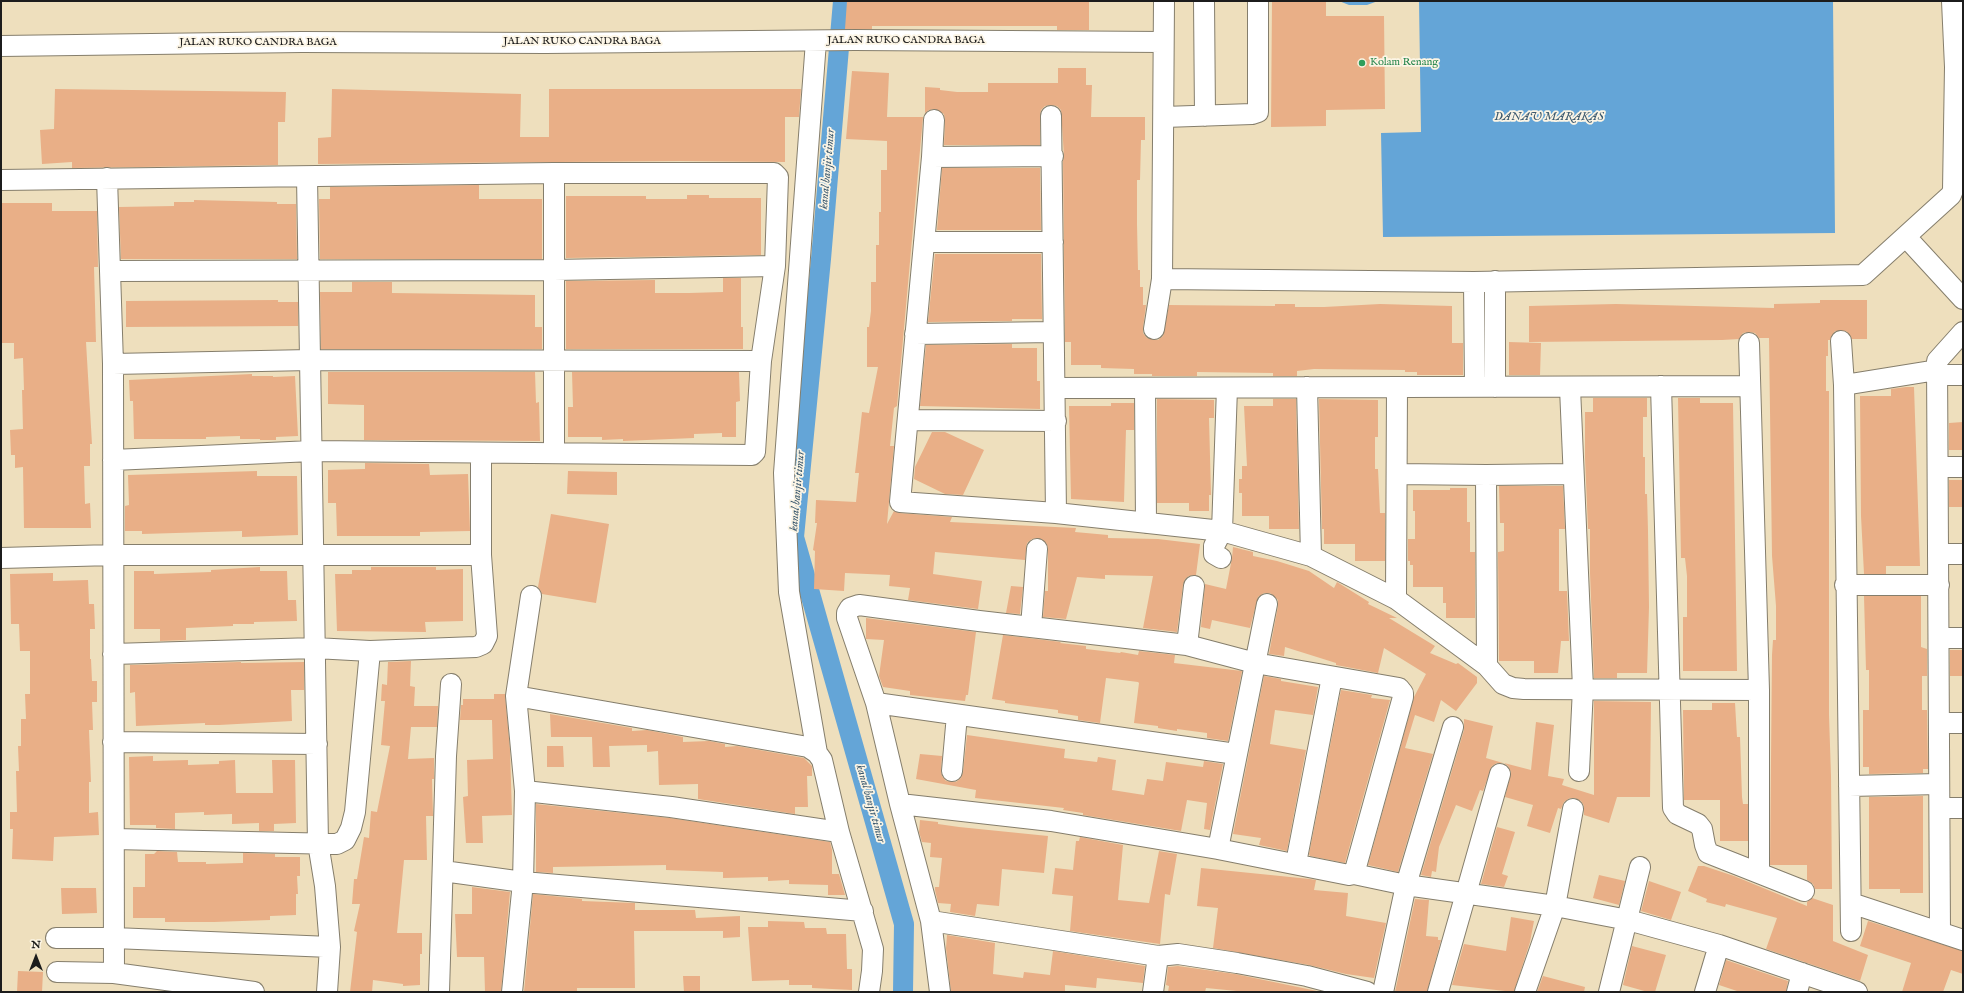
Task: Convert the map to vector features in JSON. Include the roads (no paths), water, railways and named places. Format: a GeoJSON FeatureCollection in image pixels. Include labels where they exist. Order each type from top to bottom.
{"type":"FeatureCollection","features":[{"type":"Feature","properties":{"kind":"street"},"geometry":{"type":"LineString","coordinates":[[1154,329],[1162,279],[1164,117],[1162,42],[1164,1]]}},
{"type":"Feature","properties":{"kind":"street"},"geometry":{"type":"LineString","coordinates":[[1204,1],[1206,116]]}},
{"type":"Feature","properties":{"kind":"street"},"geometry":{"type":"LineString","coordinates":[[1164,117],[1252,114],[1258,112],[1258,1]]}},
{"type":"Feature","properties":{"kind":"street"},"geometry":{"type":"LineString","coordinates":[[1162,279],[1474,282],[1858,276],[1865,273],[1911,232],[1951,195],[1953,190],[1959,67],[1952,1]]}},
{"type":"Feature","properties":{"kind":"street","name":"JALAN RUKO CANDRA BAGA"},"geometry":{"type":"LineString","coordinates":[[1,46],[302,42],[856,40],[1162,42]]}},
{"type":"Feature","properties":{"kind":"street"},"geometry":{"type":"LineString","coordinates":[[817,753],[789,592],[784,472],[820,41]]}},
{"type":"Feature","properties":{"kind":"street"},"geometry":{"type":"LineString","coordinates":[[1052,116],[1056,513]]}},
{"type":"Feature","properties":{"kind":"street"},"geometry":{"type":"LineString","coordinates":[[934,120],[932,157],[900,502],[1056,513],[1222,531],[1311,556],[1396,599],[1487,666],[1503,684],[1513,688],[1759,690]]}},
{"type":"Feature","properties":{"kind":"street"},"geometry":{"type":"LineString","coordinates":[[932,157],[1053,156]]}},
{"type":"Feature","properties":{"kind":"street"},"geometry":{"type":"LineString","coordinates":[[554,173],[554,453]]}},
{"type":"Feature","properties":{"kind":"street"},"geometry":{"type":"LineString","coordinates":[[1,180],[554,173],[776,174],[778,178],[775,266],[762,361],[755,452],[752,455],[312,451],[113,460]]}},
{"type":"Feature","properties":{"kind":"street"},"geometry":{"type":"LineString","coordinates":[[307,177],[318,843],[325,886],[330,947],[327,992]]}},
{"type":"Feature","properties":{"kind":"street"},"geometry":{"type":"LineString","coordinates":[[107,178],[113,364],[114,973]]}},
{"type":"Feature","properties":{"kind":"street"},"geometry":{"type":"LineString","coordinates":[[1911,232],[1963,277]]}},
{"type":"Feature","properties":{"kind":"street"},"geometry":{"type":"LineString","coordinates":[[1911,232],[1963,299]]}},
{"type":"Feature","properties":{"kind":"street"},"geometry":{"type":"LineString","coordinates":[[924,242],[1053,242]]}},
{"type":"Feature","properties":{"kind":"street"},"geometry":{"type":"LineString","coordinates":[[110,271],[308,272],[775,266]]}},
{"type":"Feature","properties":{"kind":"street"},"geometry":{"type":"LineString","coordinates":[[1495,281],[1496,387]]}},
{"type":"Feature","properties":{"kind":"street"},"geometry":{"type":"LineString","coordinates":[[1474,282],[1475,387]]}},
{"type":"Feature","properties":{"kind":"street"},"geometry":{"type":"LineString","coordinates":[[915,334],[1053,332]]}},
{"type":"Feature","properties":{"kind":"street"},"geometry":{"type":"LineString","coordinates":[[1940,932],[1937,361],[1963,332]]}},
{"type":"Feature","properties":{"kind":"street"},"geometry":{"type":"LineString","coordinates":[[1841,341],[1844,385],[1845,585],[1851,931]]}},
{"type":"Feature","properties":{"kind":"street"},"geometry":{"type":"LineString","coordinates":[[1749,343],[1759,690],[1759,873]]}},
{"type":"Feature","properties":{"kind":"street"},"geometry":{"type":"LineString","coordinates":[[113,364],[310,360],[762,361]]}},
{"type":"Feature","properties":{"kind":"street"},"geometry":{"type":"LineString","coordinates":[[1844,385],[1937,372],[1963,375]]}},
{"type":"Feature","properties":{"kind":"street"},"geometry":{"type":"LineString","coordinates":[[1661,386],[1671,690],[1673,808],[1677,814],[1698,824],[1702,829],[1704,832],[1704,844],[1708,853],[1804,892]]}},
{"type":"Feature","properties":{"kind":"street"},"geometry":{"type":"LineString","coordinates":[[1055,388],[1570,388],[1750,386]]}},
{"type":"Feature","properties":{"kind":"street"},"geometry":{"type":"LineString","coordinates":[[1307,387],[1311,556]]}},
{"type":"Feature","properties":{"kind":"street"},"geometry":{"type":"LineString","coordinates":[[1396,599],[1398,387]]}},
{"type":"Feature","properties":{"kind":"street"},"geometry":{"type":"LineString","coordinates":[[1145,388],[1146,523]]}},
{"type":"Feature","properties":{"kind":"street"},"geometry":{"type":"LineString","coordinates":[[1221,558],[1214,554],[1214,546],[1222,531],[1227,388]]}},
{"type":"Feature","properties":{"kind":"street"},"geometry":{"type":"LineString","coordinates":[[1570,388],[1583,688],[1579,771]]}},
{"type":"Feature","properties":{"kind":"street"},"geometry":{"type":"LineString","coordinates":[[908,420],[1056,421]]}},
{"type":"Feature","properties":{"kind":"street"},"geometry":{"type":"LineString","coordinates":[[113,654],[315,648],[370,651],[476,647],[483,644],[487,636],[481,555],[481,453]]}},
{"type":"Feature","properties":{"kind":"street"},"geometry":{"type":"LineString","coordinates":[[1938,467],[1963,467]]}},
{"type":"Feature","properties":{"kind":"street"},"geometry":{"type":"LineString","coordinates":[[1396,474],[1573,474]]}},
{"type":"Feature","properties":{"kind":"street"},"geometry":{"type":"LineString","coordinates":[[1486,475],[1487,666]]}},
{"type":"Feature","properties":{"kind":"street"},"geometry":{"type":"LineString","coordinates":[[1031,627],[1037,549]]}},
{"type":"Feature","properties":{"kind":"street"},"geometry":{"type":"LineString","coordinates":[[1938,554],[1963,554]]}},
{"type":"Feature","properties":{"kind":"street"},"geometry":{"type":"LineString","coordinates":[[1,558],[113,555],[481,555]]}},
{"type":"Feature","properties":{"kind":"street"},"geometry":{"type":"LineString","coordinates":[[1845,585],[1939,585]]}},
{"type":"Feature","properties":{"kind":"street"},"geometry":{"type":"LineString","coordinates":[[1187,645],[1194,586]]}},
{"type":"Feature","properties":{"kind":"street"},"geometry":{"type":"LineString","coordinates":[[512,992],[523,882],[525,791],[516,696],[531,596]]}},
{"type":"Feature","properties":{"kind":"street"},"geometry":{"type":"LineString","coordinates":[[1218,849],[1267,604]]}},
{"type":"Feature","properties":{"kind":"street"},"geometry":{"type":"LineString","coordinates":[[940,992],[931,921],[900,804],[876,703],[847,618],[847,613],[850,608],[858,605],[1187,645],[1255,663],[1399,688],[1403,692],[1357,870],[1354,874]]}},
{"type":"Feature","properties":{"kind":"street"},"geometry":{"type":"LineString","coordinates":[[1939,638],[1963,638]]}},
{"type":"Feature","properties":{"kind":"street"},"geometry":{"type":"LineString","coordinates":[[114,839],[337,844],[345,840],[351,828],[355,812],[370,651]]}},
{"type":"Feature","properties":{"kind":"street"},"geometry":{"type":"LineString","coordinates":[[1296,863],[1332,677]]}},
{"type":"Feature","properties":{"kind":"street"},"geometry":{"type":"LineString","coordinates":[[439,992],[446,756],[451,684]]}},
{"type":"Feature","properties":{"kind":"street"},"geometry":{"type":"LineString","coordinates":[[516,696],[808,747],[817,753],[822,760],[839,832],[873,949],[870,992]]}},
{"type":"Feature","properties":{"kind":"street"},"geometry":{"type":"LineString","coordinates":[[876,703],[1236,754]]}},
{"type":"Feature","properties":{"kind":"street"},"geometry":{"type":"LineString","coordinates":[[952,771],[958,715]]}},
{"type":"Feature","properties":{"kind":"street"},"geometry":{"type":"LineString","coordinates":[[1939,723],[1963,723]]}},
{"type":"Feature","properties":{"kind":"street"},"geometry":{"type":"LineString","coordinates":[[1383,992],[1406,885],[1453,727]]}},
{"type":"Feature","properties":{"kind":"street"},"geometry":{"type":"LineString","coordinates":[[113,742],[317,744]]}},
{"type":"Feature","properties":{"kind":"street"},"geometry":{"type":"LineString","coordinates":[[1438,992],[1500,774]]}},
{"type":"Feature","properties":{"kind":"street"},"geometry":{"type":"LineString","coordinates":[[1849,786],[1940,784]]}},
{"type":"Feature","properties":{"kind":"street"},"geometry":{"type":"LineString","coordinates":[[525,791],[671,807],[839,832]]}},
{"type":"Feature","properties":{"kind":"street"},"geometry":{"type":"LineString","coordinates":[[900,804],[1051,821],[1296,863],[1349,875],[1354,874],[1406,885],[1467,892],[1628,920],[1719,945],[1799,983],[1857,992]]}},
{"type":"Feature","properties":{"kind":"street"},"geometry":{"type":"LineString","coordinates":[[1940,808],[1963,808]]}},
{"type":"Feature","properties":{"kind":"street"},"geometry":{"type":"LineString","coordinates":[[1525,992],[1554,906],[1573,809]]}},
{"type":"Feature","properties":{"kind":"street"},"geometry":{"type":"LineString","coordinates":[[1610,992],[1640,867]]}},
{"type":"Feature","properties":{"kind":"street"},"geometry":{"type":"LineString","coordinates":[[443,871],[523,882],[863,911]]}},
{"type":"Feature","properties":{"kind":"street"},"geometry":{"type":"LineString","coordinates":[[1851,903],[1963,940]]}},
{"type":"Feature","properties":{"kind":"street"},"geometry":{"type":"LineString","coordinates":[[931,921],[1158,956],[1178,954],[1237,962],[1307,976],[1367,992]]}},
{"type":"Feature","properties":{"kind":"street"},"geometry":{"type":"LineString","coordinates":[[56,938],[114,938],[330,947]]}},
{"type":"Feature","properties":{"kind":"street"},"geometry":{"type":"LineString","coordinates":[[1705,992],[1719,945]]}},
{"type":"Feature","properties":{"kind":"street"},"geometry":{"type":"LineString","coordinates":[[1153,992],[1158,956]]}},
{"type":"Feature","properties":{"kind":"street"},"geometry":{"type":"LineString","coordinates":[[57,972],[114,973],[226,991],[254,992]]}},
{"type":"Feature","properties":{"kind":"water"},"geometry":{"type":"Polygon","coordinates":[[[1339,1],[1378,1],[1367,5],[1349,5],[1339,1]]]}},
{"type":"Feature","properties":{"kind":"water","name":"DANAU MARAKAS"},"geometry":{"type":"Polygon","coordinates":[[[1419,1],[1833,1],[1835,233],[1383,237],[1381,133],[1421,132],[1419,1]]]}},
{"type":"Feature","properties":{"kind":"waterway","name":"kanal banjir timur"},"geometry":{"type":"LineString","coordinates":[[843,1],[821,259],[794,537],[904,924],[903,992]]}},
{"type":"Feature","properties":{"kind":"place","name":"Kolam Renang"},"geometry":{"type":"Point","coordinates":[1362,63]}}]}
